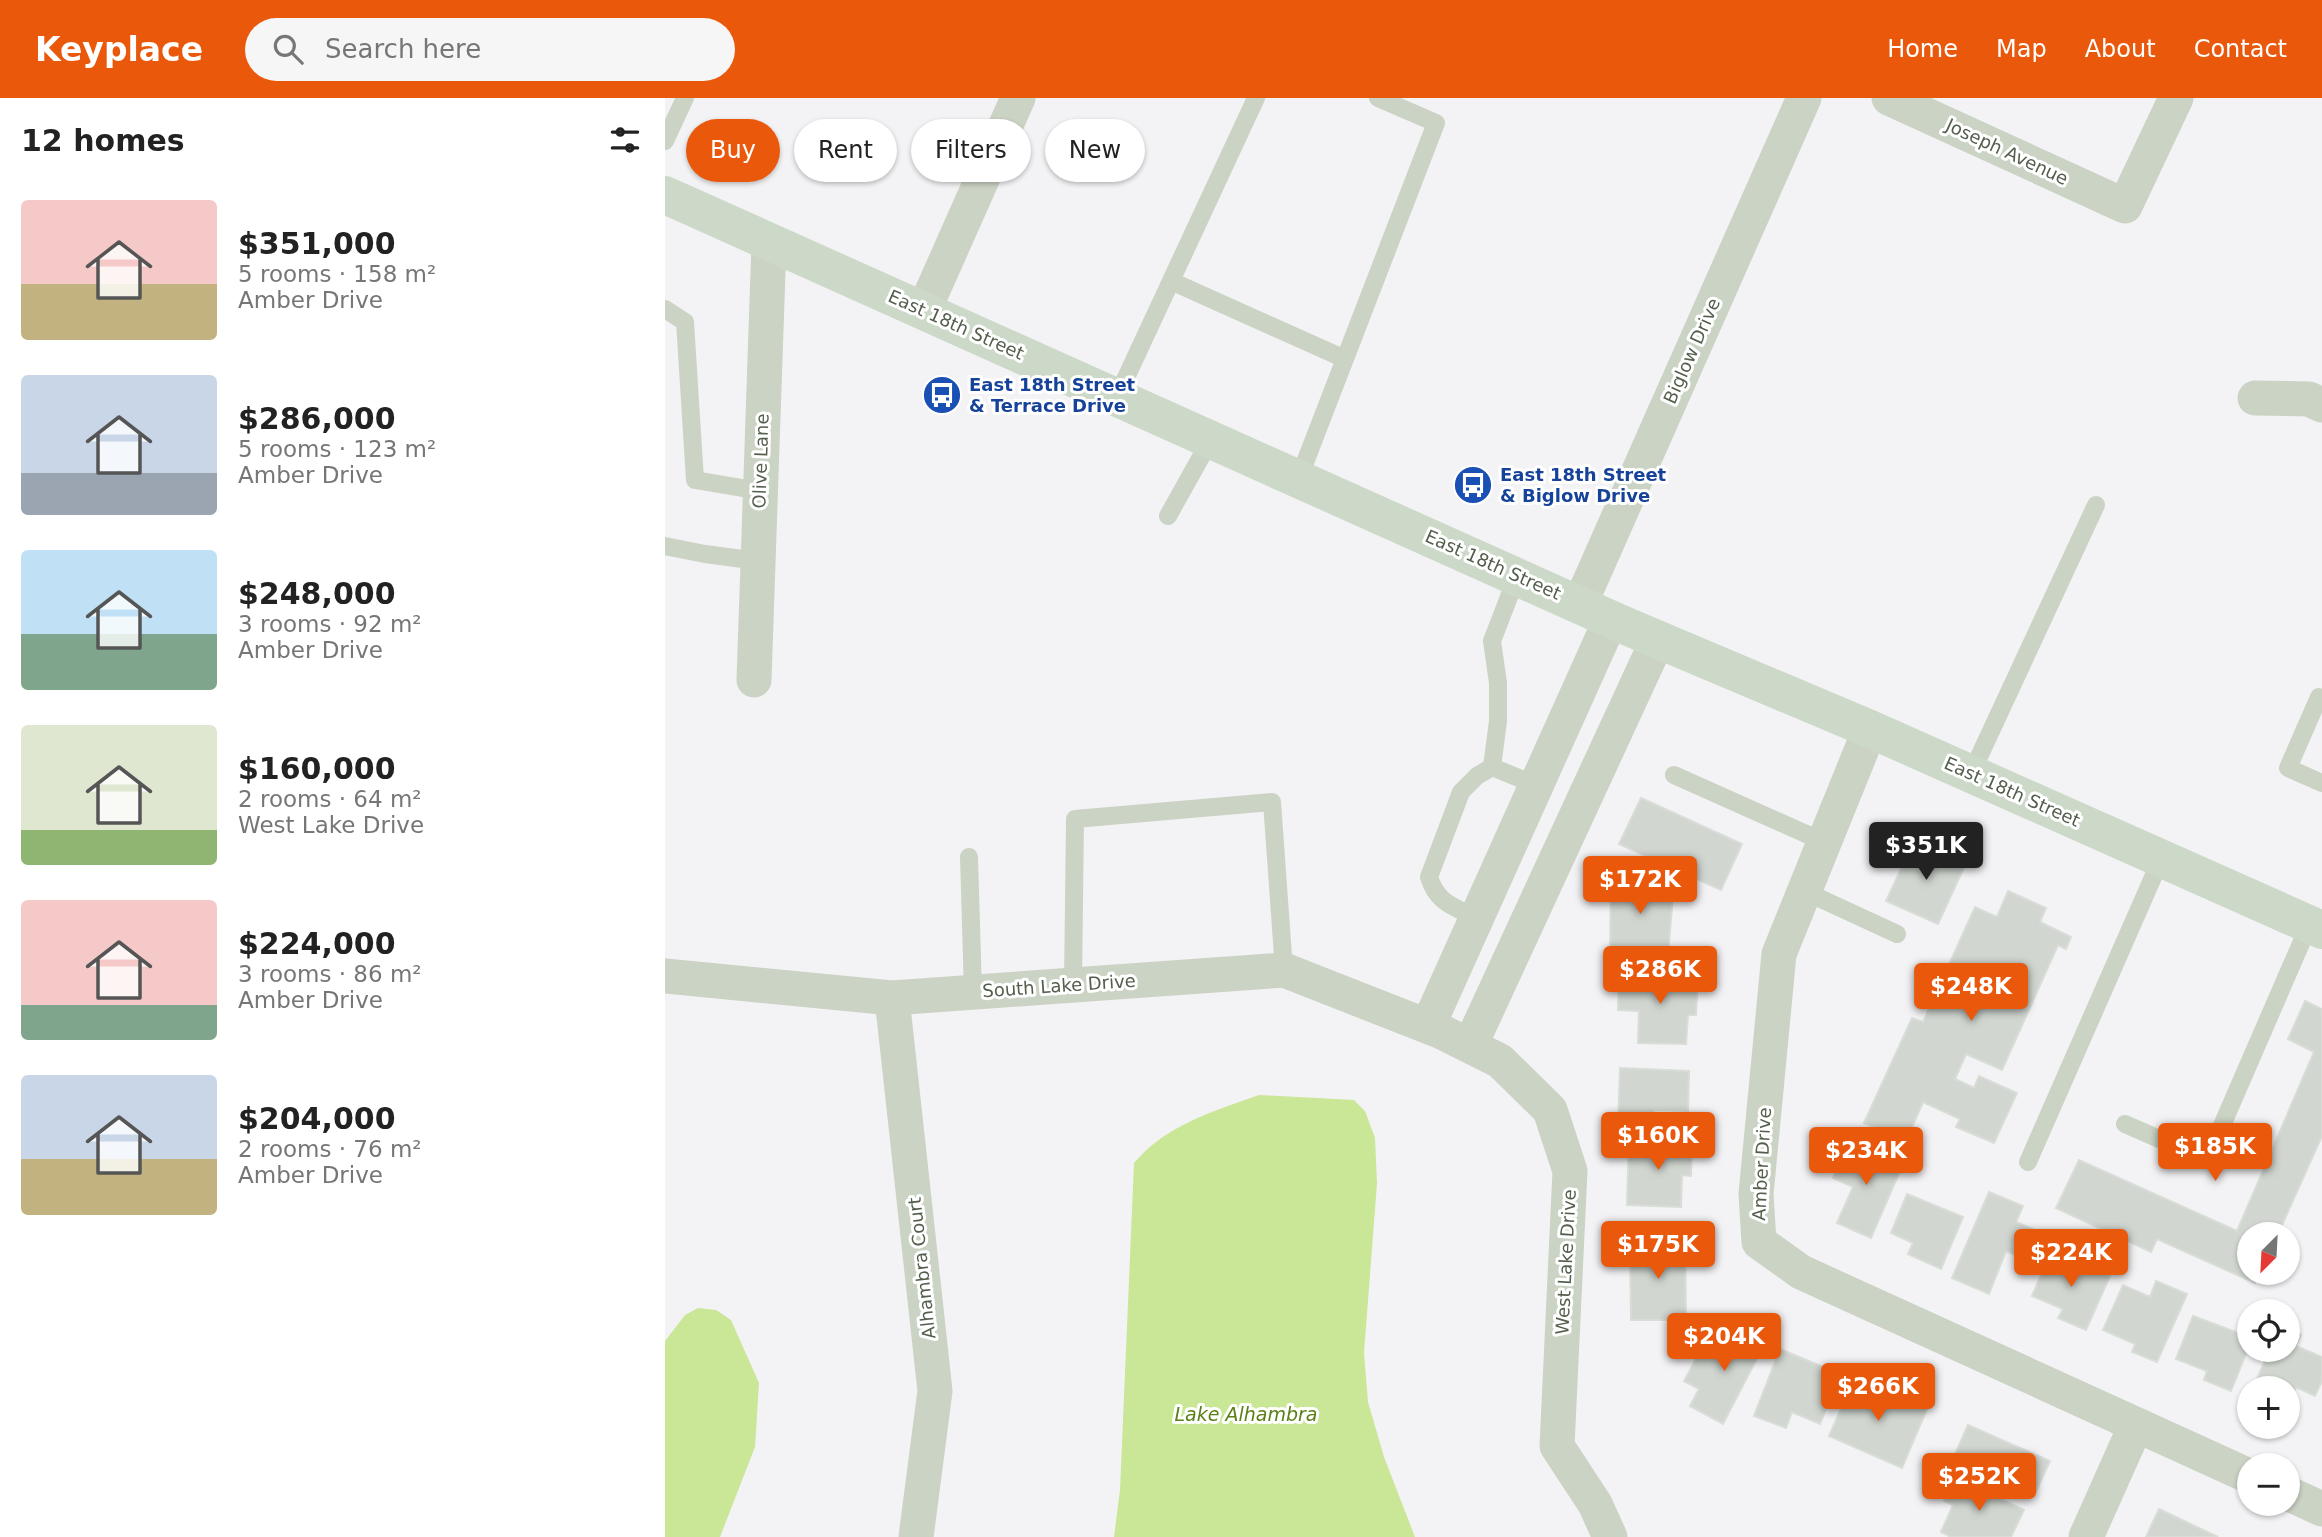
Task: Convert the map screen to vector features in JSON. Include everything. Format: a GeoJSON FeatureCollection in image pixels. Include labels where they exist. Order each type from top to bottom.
{"type":"FeatureCollection","features":[{"type":"Feature","properties":{"kind":"main road","name":"East 18th Street"},"geometry":{"type":"LineString","coordinates":[[666,199],[924,310],[1658,639],[1870,729],[2316,927]]}},
{"type":"Feature","properties":{"kind":"street"},"geometry":{"type":"LineString","coordinates":[[924,310],[1018,98]]}},
{"type":"Feature","properties":{"kind":"street","name":"Biglow Drive"},"geometry":{"type":"LineString","coordinates":[[1446,1035],[1476,918],[1536,785],[1596,611],[1804,98]]}},
{"type":"Feature","properties":{"kind":"street","name":"Joseph Avenue"},"geometry":{"type":"LineString","coordinates":[[1889,98],[2125,206],[2176,98]]}},
{"type":"Feature","properties":{"kind":"street","name":"Olive Lane"},"geometry":{"type":"LineString","coordinates":[[754,680],[769,243]]}},
{"type":"Feature","properties":{"kind":"street"},"geometry":{"type":"LineString","coordinates":[[2255,398],[2309,399],[2322,405]]}},
{"type":"Feature","properties":{"kind":"street"},"geometry":{"type":"LineString","coordinates":[[1446,1035],[1658,639]]}},
{"type":"Feature","properties":{"kind":"street","name":"Amber Drive"},"geometry":{"type":"LineString","coordinates":[[1870,729],[1779,954],[1756,1194],[1759,1242],[1801,1272],[2237,1471]]}},
{"type":"Feature","properties":{"kind":"street","name":"South Lake Drive"},"geometry":{"type":"LineString","coordinates":[[665,976],[892,998],[1284,970],[1446,1035]]}},
{"type":"Feature","properties":{"kind":"street","name":"Alhambra Court"},"geometry":{"type":"LineString","coordinates":[[892,998],[935,1391],[916,1537]]}},
{"type":"Feature","properties":{"kind":"street","name":"West Lake Drive"},"geometry":{"type":"LineString","coordinates":[[1446,1035],[1500,1061],[1550,1110],[1570,1171],[1557,1446],[1595,1504],[1610,1537]]}},
{"type":"Feature","properties":{"kind":"street"},"geometry":{"type":"LineString","coordinates":[[2086,1537],[2136,1425]]}},
{"type":"Feature","properties":{"kind":"street"},"geometry":{"type":"LineString","coordinates":[[2300,1498],[2321,1506]]}},
{"type":"Feature","properties":{"kind":"lane"},"geometry":{"type":"LineString","coordinates":[[1117,397],[1256,98]]}},
{"type":"Feature","properties":{"kind":"lane"},"geometry":{"type":"LineString","coordinates":[[1299,478],[1436,123],[1378,98]]}},
{"type":"Feature","properties":{"kind":"lane"},"geometry":{"type":"LineString","coordinates":[[665,141],[682,99]]}},
{"type":"Feature","properties":{"kind":"lane"},"geometry":{"type":"LineString","coordinates":[[1171,281],[1345,359]]}},
{"type":"Feature","properties":{"kind":"lane"},"geometry":{"type":"LineString","coordinates":[[665,309],[685,322],[695,480],[760,491]]}},
{"type":"Feature","properties":{"kind":"lane"},"geometry":{"type":"LineString","coordinates":[[1168,516],[1211,439]]}},
{"type":"Feature","properties":{"kind":"lane"},"geometry":{"type":"LineString","coordinates":[[1971,774],[2096,505]]}},
{"type":"Feature","properties":{"kind":"lane"},"geometry":{"type":"LineString","coordinates":[[665,546],[758,561]]}},
{"type":"Feature","properties":{"kind":"lane"},"geometry":{"type":"LineString","coordinates":[[1476,918],[1442,901],[1433,890],[1429,877],[1461,792],[1492,767],[1499,721],[1498,683],[1492,640],[1517,576]]}},
{"type":"Feature","properties":{"kind":"lane"},"geometry":{"type":"LineString","coordinates":[[2322,698],[2319,696],[2288,768],[2322,783]]}},
{"type":"Feature","properties":{"kind":"lane"},"geometry":{"type":"LineString","coordinates":[[1492,767],[1536,785]]}},
{"type":"Feature","properties":{"kind":"lane"},"geometry":{"type":"LineString","coordinates":[[1674,775],[1824,842]]}},
{"type":"Feature","properties":{"kind":"lane"},"geometry":{"type":"LineString","coordinates":[[1073,985],[1075,819],[1272,802],[1284,970]]}},
{"type":"Feature","properties":{"kind":"lane"},"geometry":{"type":"LineString","coordinates":[[969,858],[973,992]]}},
{"type":"Feature","properties":{"kind":"lane"},"geometry":{"type":"LineString","coordinates":[[2028,1162],[2161,859]]}},
{"type":"Feature","properties":{"kind":"lane"},"geometry":{"type":"LineString","coordinates":[[1804,891],[1897,934]]}},
{"type":"Feature","properties":{"kind":"lane"},"geometry":{"type":"LineString","coordinates":[[2125,1124],[2207,1160],[2316,927]]}},
{"type":"Feature","properties":{"kind":"water","name":"Lake Alhambra"},"geometry":{"type":"Polygon","coordinates":[[[1259,1095],[1354,1100],[1365,1111],[1375,1138],[1377,1183],[1364,1353],[1368,1402],[1384,1457],[1415,1537],[1114,1537],[1120,1490],[1134,1163],[1176,1129],[1259,1095]]]}},
{"type":"Feature","properties":{"kind":"water"},"geometry":{"type":"Polygon","coordinates":[[[698,1308],[716,1310],[731,1320],[759,1383],[755,1447],[720,1537],[665,1537],[665,1341],[685,1315],[698,1308]]]}},
{"type":"Feature","properties":{"kind":"building"},"geometry":{"type":"Polygon","coordinates":[[[1641,798],[1742,844],[1721,890],[1619,844],[1641,798]]]}},
{"type":"Feature","properties":{"kind":"building"},"geometry":{"type":"Polygon","coordinates":[[[1915,839],[1966,863],[1938,924],[1886,901],[1915,839]]]}},
{"type":"Feature","properties":{"kind":"building"},"geometry":{"type":"Polygon","coordinates":[[[1611,863],[1660,871],[1674,884],[1667,966],[1610,964],[1611,863]]]}},
{"type":"Feature","properties":{"kind":"building"},"geometry":{"type":"Polygon","coordinates":[[[2008,891],[2046,908],[2040,922],[2071,937],[2066,949],[2058,945],[2002,1070],[1966,1054],[1955,1079],[1974,1088],[1979,1076],[2017,1093],[1994,1143],[1956,1127],[1960,1119],[1923,1102],[1906,1141],[1864,1123],[1912,1018],[1923,1022],[1975,907],[1997,917],[2008,891]]]}},
{"type":"Feature","properties":{"kind":"building"},"geometry":{"type":"Polygon","coordinates":[[[1619,975],[1698,978],[1696,1015],[1688,1015],[1686,1044],[1638,1043],[1639,1011],[1618,1010],[1619,975]]]}},
{"type":"Feature","properties":{"kind":"building"},"geometry":{"type":"Polygon","coordinates":[[[2305,1001],[2322,1009],[2322,1136],[2283,1222],[2241,1222],[2314,1052],[2288,1039],[2305,1001]]]}},
{"type":"Feature","properties":{"kind":"building"},"geometry":{"type":"Polygon","coordinates":[[[1620,1068],[1689,1071],[1688,1111],[1654,1110],[1654,1131],[1618,1129],[1620,1068]]]}},
{"type":"Feature","properties":{"kind":"building"},"geometry":{"type":"Polygon","coordinates":[[[1629,1140],[1692,1142],[1691,1176],[1682,1175],[1681,1207],[1627,1205],[1629,1140]]]}},
{"type":"Feature","properties":{"kind":"building"},"geometry":{"type":"Polygon","coordinates":[[[1849,1140],[1903,1164],[1871,1238],[1837,1223],[1853,1187],[1833,1178],[1849,1140]]]}},
{"type":"Feature","properties":{"kind":"building"},"geometry":{"type":"Polygon","coordinates":[[[2079,1160],[2237,1231],[2237,1275],[2157,1239],[2151,1252],[2056,1208],[2079,1160]]]}},
{"type":"Feature","properties":{"kind":"building"},"geometry":{"type":"Polygon","coordinates":[[[1989,1192],[2023,1206],[2016,1222],[2035,1230],[2023,1258],[2006,1251],[1989,1294],[1952,1278],[1989,1192]]]}},
{"type":"Feature","properties":{"kind":"building"},"geometry":{"type":"Polygon","coordinates":[[[1907,1194],[1963,1217],[1941,1269],[1908,1254],[1913,1243],[1891,1233],[1907,1194]]]}},
{"type":"Feature","properties":{"kind":"building"},"geometry":{"type":"Polygon","coordinates":[[[1630,1242],[1685,1242],[1686,1320],[1631,1320],[1630,1242]]]}},
{"type":"Feature","properties":{"kind":"building"},"geometry":{"type":"Polygon","coordinates":[[[2051,1251],[2110,1276],[2086,1330],[2058,1318],[2063,1309],[2032,1296],[2051,1251]]]}},
{"type":"Feature","properties":{"kind":"building"},"geometry":{"type":"Polygon","coordinates":[[[2156,1281],[2187,1294],[2157,1362],[2132,1352],[2135,1344],[2103,1330],[2123,1285],[2150,1297],[2156,1281]]]}},
{"type":"Feature","properties":{"kind":"building"},"geometry":{"type":"Polygon","coordinates":[[[2193,1316],[2237,1332],[2237,1362],[2243,1362],[2231,1391],[2204,1380],[2207,1371],[2176,1359],[2193,1316]]]}},
{"type":"Feature","properties":{"kind":"building"},"geometry":{"type":"Polygon","coordinates":[[[1734,1324],[1766,1341],[1723,1424],[1690,1406],[1699,1389],[1684,1381],[1701,1349],[1717,1358],[1734,1324]]]}},
{"type":"Feature","properties":{"kind":"building"},"geometry":{"type":"Polygon","coordinates":[[[2300,1348],[2322,1357],[2322,1381],[2315,1396],[2300,1389],[2300,1376],[2258,1376],[2264,1362],[2300,1362],[2300,1348]]]}},
{"type":"Feature","properties":{"kind":"building"},"geometry":{"type":"Polygon","coordinates":[[[1780,1349],[1840,1374],[1820,1424],[1792,1412],[1786,1428],[1754,1416],[1780,1349]]]}},
{"type":"Feature","properties":{"kind":"building"},"geometry":{"type":"Polygon","coordinates":[[[1855,1377],[1927,1409],[1902,1468],[1829,1436],[1855,1377]]]}},
{"type":"Feature","properties":{"kind":"building"},"geometry":{"type":"Polygon","coordinates":[[[1968,1425],[2050,1461],[2034,1496],[1952,1461],[1968,1425]]]}},
{"type":"Feature","properties":{"kind":"building"},"geometry":{"type":"Polygon","coordinates":[[[1954,1477],[2024,1510],[2011,1537],[1951,1537],[1941,1532],[1953,1505],[1944,1501],[1954,1477]]]}},
{"type":"Feature","properties":{"kind":"building"},"geometry":{"type":"Polygon","coordinates":[[[2159,1509],[2218,1537],[2146,1537],[2159,1509]]]}},
{"type":"Feature","properties":{"kind":"place","name":"East 18th Street & Terrace Drive"},"geometry":{"type":"Point","coordinates":[942,395]}},
{"type":"Feature","properties":{"kind":"place","name":"East 18th Street & Biglow Drive"},"geometry":{"type":"Point","coordinates":[1473,485]}}]}
